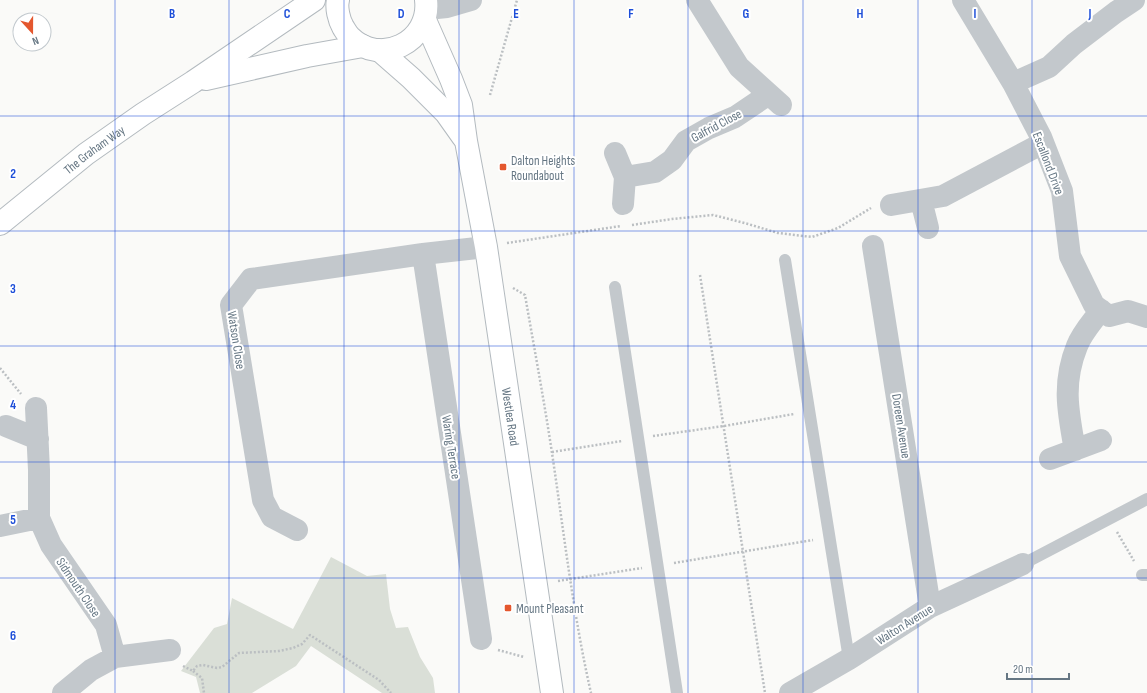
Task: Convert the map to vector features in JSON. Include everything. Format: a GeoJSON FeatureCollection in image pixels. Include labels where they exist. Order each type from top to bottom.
{"type":"FeatureCollection","features":[{"type":"Feature","properties":{"kind":"main road","name":"The Graham Way"},"geometry":{"type":"LineString","coordinates":[[0,224],[86,154],[143,114],[314,0]]}},
{"type":"Feature","properties":{"kind":"main road"},"geometry":{"type":"LineString","coordinates":[[338,0],[337,4],[340,22],[350,37],[371,48],[412,78],[446,113],[466,141]]}},
{"type":"Feature","properties":{"kind":"main road","name":"The Graham Way"},"geometry":{"type":"LineString","coordinates":[[193,82],[307,56],[371,48],[394,49],[407,43],[418,33],[426,10]]}},
{"type":"Feature","properties":{"kind":"main road","name":"Westlea Road"},"geometry":{"type":"LineString","coordinates":[[426,10],[461,105],[466,141],[486,247],[546,661],[552,693]]}},
{"type":"Feature","properties":{"kind":"street"},"geometry":{"type":"LineString","coordinates":[[426,10],[447,7],[470,0]]}},
{"type":"Feature","properties":{"kind":"street","name":"Galfrid Close"},"geometry":{"type":"LineString","coordinates":[[625,177],[655,172],[672,160],[686,141],[709,128],[775,100],[739,67],[697,0]]}},
{"type":"Feature","properties":{"kind":"street","name":"Escallond Drive"},"geometry":{"type":"LineString","coordinates":[[963,0],[1013,83],[1043,143],[1062,191],[1070,256],[1094,305],[1101,310]]}},
{"type":"Feature","properties":{"kind":"street"},"geometry":{"type":"LineString","coordinates":[[1013,83],[1049,67],[1074,44],[1134,0]]}},
{"type":"Feature","properties":{"kind":"street"},"geometry":{"type":"LineString","coordinates":[[891,205],[943,196],[1043,143]]}},
{"type":"Feature","properties":{"kind":"street"},"geometry":{"type":"LineString","coordinates":[[615,153],[625,177],[623,204]]}},
{"type":"Feature","properties":{"kind":"street"},"geometry":{"type":"LineString","coordinates":[[921,200],[928,228]]}},
{"type":"Feature","properties":{"kind":"street","name":"Doreen Avenue"},"geometry":{"type":"LineString","coordinates":[[874,246],[930,607]]}},
{"type":"Feature","properties":{"kind":"street","name":"Watson Close"},"geometry":{"type":"LineString","coordinates":[[297,530],[272,517],[263,500],[231,305],[251,279],[423,254],[486,247]]}},
{"type":"Feature","properties":{"kind":"street","name":"Waring Terrace"},"geometry":{"type":"LineString","coordinates":[[423,254],[481,639]]}},
{"type":"Feature","properties":{"kind":"street"},"geometry":{"type":"LineString","coordinates":[[1075,450],[1067,406],[1068,375],[1077,345],[1101,310],[1109,316],[1128,311],[1147,317]]}},
{"type":"Feature","properties":{"kind":"street","name":"Sidmouth Close"},"geometry":{"type":"LineString","coordinates":[[36,408],[39,518],[51,545],[106,625],[115,657]]}},
{"type":"Feature","properties":{"kind":"street"},"geometry":{"type":"LineString","coordinates":[[6,426],[38,438]]}},
{"type":"Feature","properties":{"kind":"street"},"geometry":{"type":"LineString","coordinates":[[1050,459],[1101,440]]}},
{"type":"Feature","properties":{"kind":"street"},"geometry":{"type":"LineString","coordinates":[[0,526],[39,518]]}},
{"type":"Feature","properties":{"kind":"street","name":"Walton Avenue"},"geometry":{"type":"LineString","coordinates":[[790,693],[849,659],[930,607],[1023,564]]}},
{"type":"Feature","properties":{"kind":"street"},"geometry":{"type":"LineString","coordinates":[[63,693],[91,670],[115,657],[170,650]]}},
{"type":"Feature","properties":{"kind":"lane"},"geometry":{"type":"LineString","coordinates":[[785,260],[849,659]]}},
{"type":"Feature","properties":{"kind":"lane"},"geometry":{"type":"LineString","coordinates":[[615,287],[677,693]]}},
{"type":"Feature","properties":{"kind":"lane"},"geometry":{"type":"LineString","coordinates":[[1023,564],[1147,499]]}},
{"type":"Feature","properties":{"kind":"path"},"geometry":{"type":"LineString","coordinates":[[490,95],[517,0]]}},
{"type":"Feature","properties":{"kind":"path"},"geometry":{"type":"LineString","coordinates":[[629,225],[713,215],[778,234],[812,237],[838,228],[869,209],[891,205]]}},
{"type":"Feature","properties":{"kind":"path"},"geometry":{"type":"LineString","coordinates":[[486,247],[622,226]]}},
{"type":"Feature","properties":{"kind":"path"},"geometry":{"type":"LineString","coordinates":[[700,275],[765,693]]}},
{"type":"Feature","properties":{"kind":"path"},"geometry":{"type":"LineString","coordinates":[[511,287],[525,295],[552,452],[570,580],[583,658],[591,693]]}},
{"type":"Feature","properties":{"kind":"path"},"geometry":{"type":"LineString","coordinates":[[0,368],[26,400],[36,408]]}},
{"type":"Feature","properties":{"kind":"path"},"geometry":{"type":"LineString","coordinates":[[552,452],[724,426],[809,411]]}},
{"type":"Feature","properties":{"kind":"path"},"geometry":{"type":"LineString","coordinates":[[1109,519],[1144,575]]}},
{"type":"Feature","properties":{"kind":"path"},"geometry":{"type":"LineString","coordinates":[[535,584],[570,580],[829,538]]}},
{"type":"Feature","properties":{"kind":"path"},"geometry":{"type":"LineString","coordinates":[[193,671],[198,666],[203,664],[217,668],[239,653],[279,651],[293,648],[302,644],[310,636],[379,680],[391,693]]}},
{"type":"Feature","properties":{"kind":"path"},"geometry":{"type":"LineString","coordinates":[[481,639],[499,650],[546,661]]}},
{"type":"Feature","properties":{"kind":"path"},"geometry":{"type":"LineString","coordinates":[[170,650],[174,662],[193,671],[202,678],[204,693]]}},
{"type":"Feature","properties":{"kind":"shaded area"},"geometry":{"type":"Polygon","coordinates":[[[331,557],[367,576],[386,574],[390,609],[396,628],[408,627],[420,657],[433,678],[435,693],[382,693],[311,646],[296,666],[252,693],[200,693],[196,677],[181,671],[214,628],[227,624],[232,598],[293,629],[331,557]]]}},
{"type":"Feature","properties":{"kind":"place","name":"Dalton Heights Roundabout"},"geometry":{"type":"Point","coordinates":[503,167]}},
{"type":"Feature","properties":{"kind":"place","name":"Mount Pleasant"},"geometry":{"type":"Point","coordinates":[508,608]}}]}
